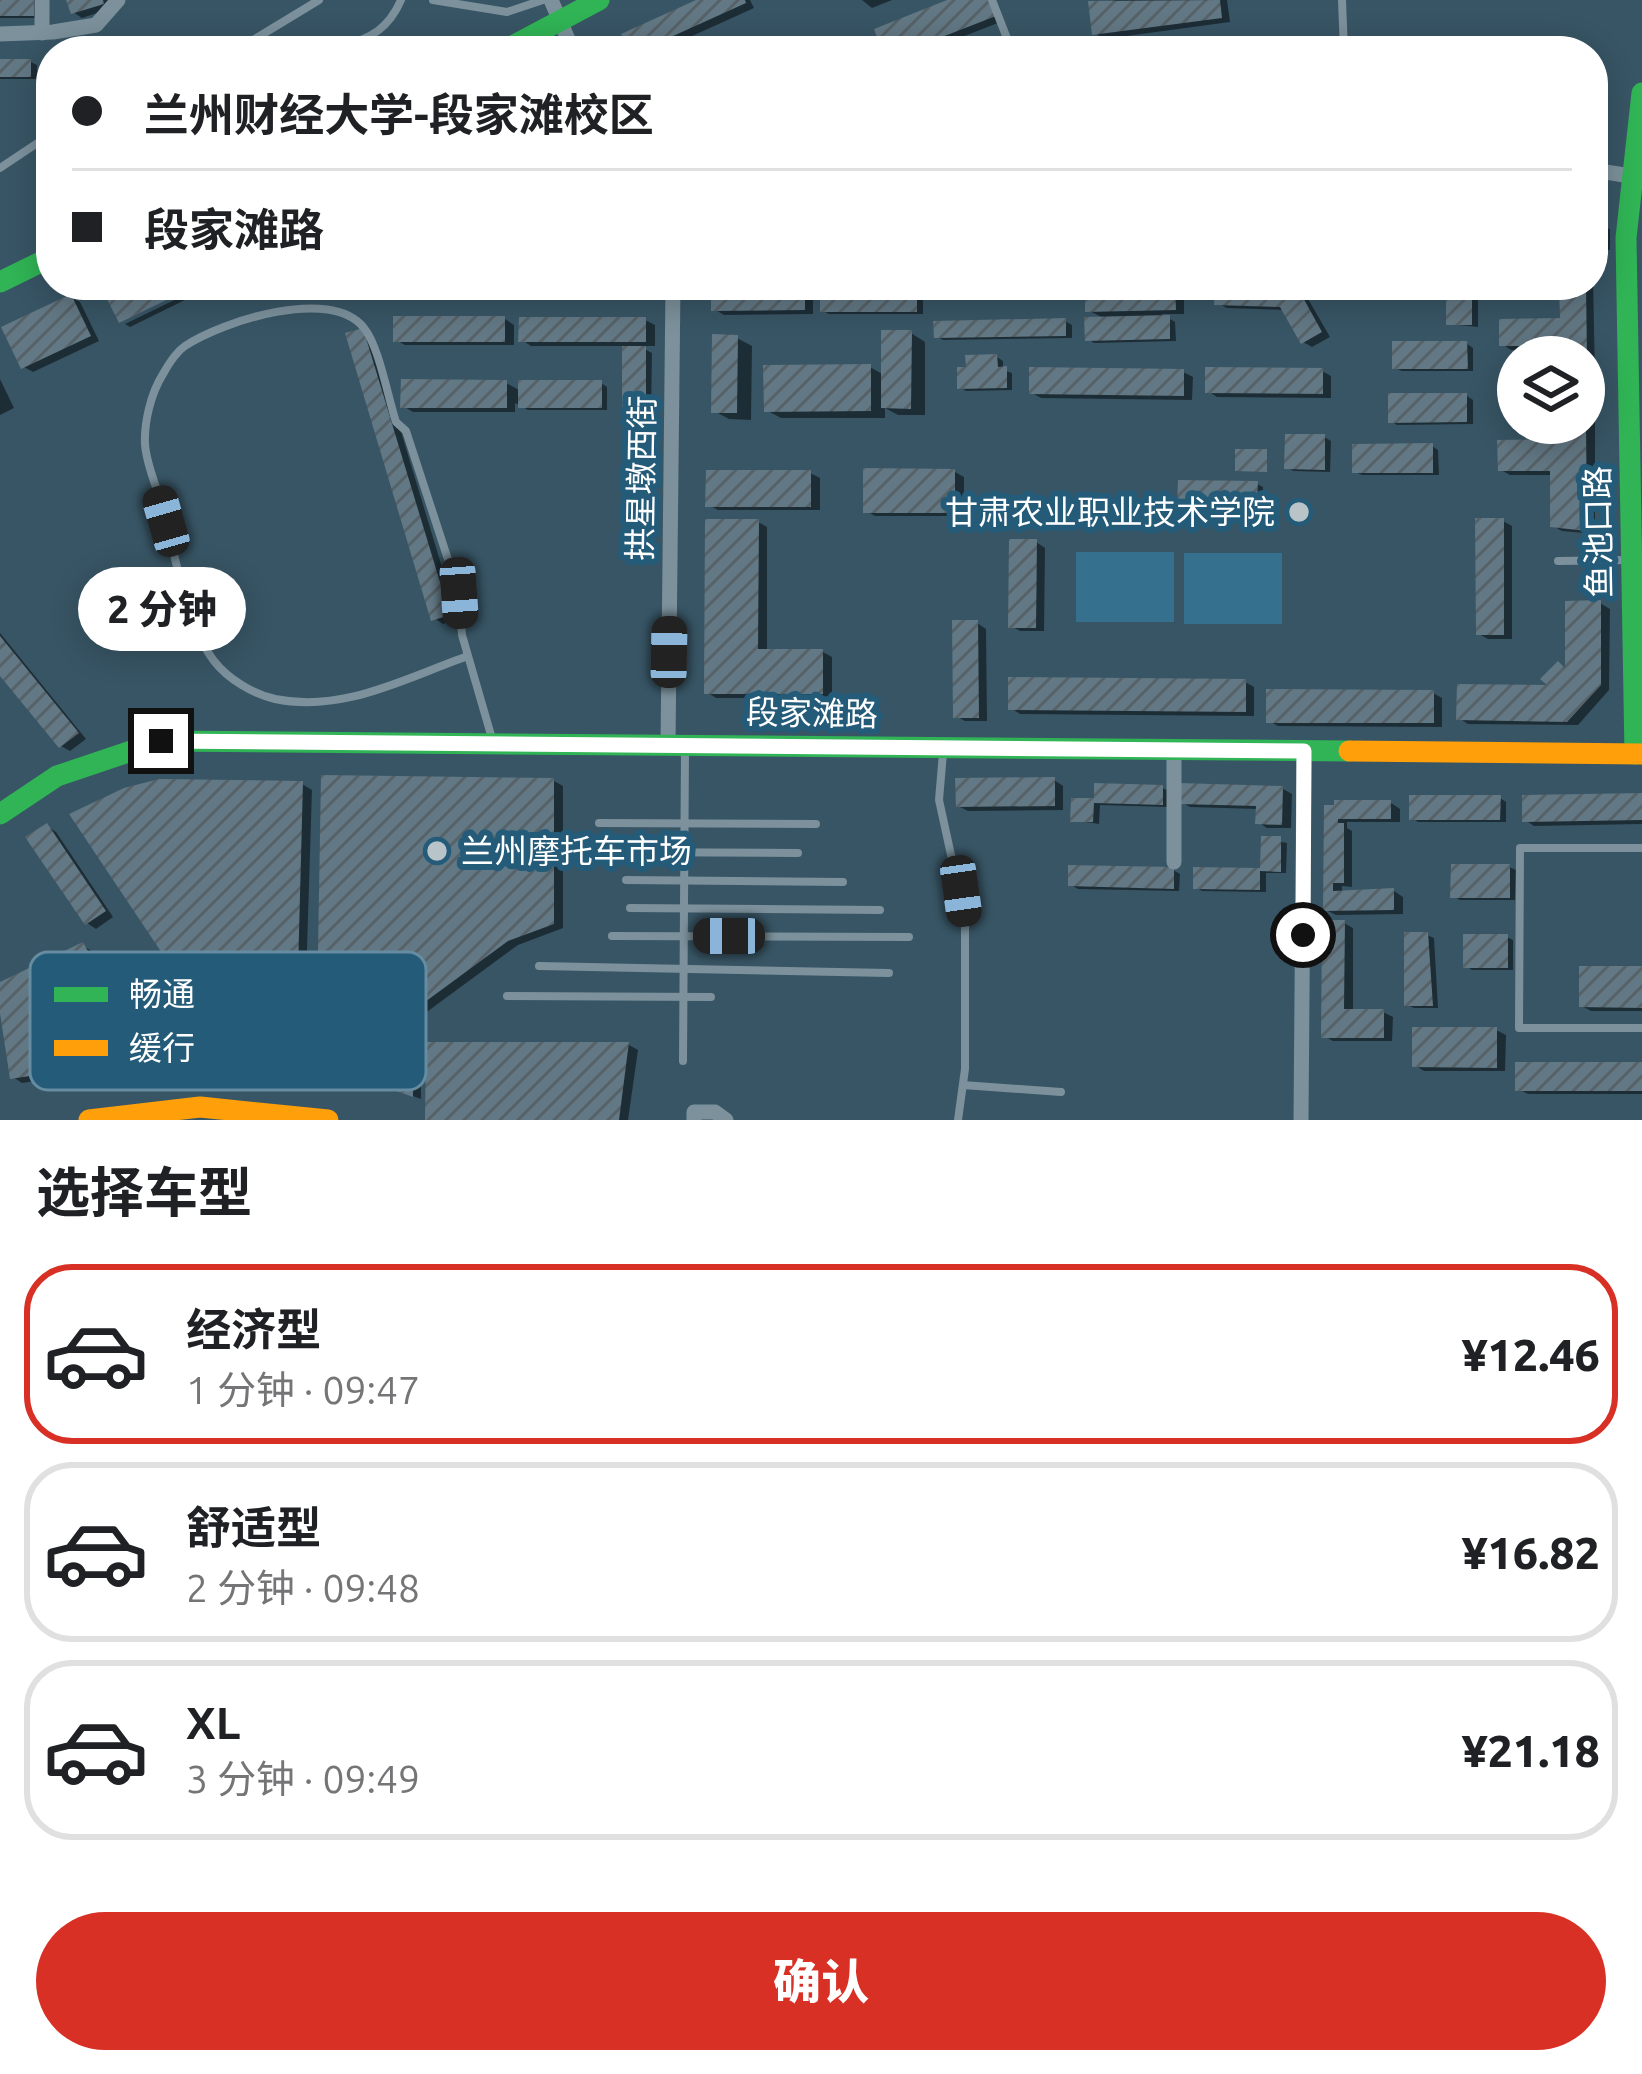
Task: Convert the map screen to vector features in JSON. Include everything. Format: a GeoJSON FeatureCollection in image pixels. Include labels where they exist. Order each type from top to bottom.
{"type":"FeatureCollection","features":[{"type":"Feature","properties":{"kind":"main road"},"geometry":{"type":"LineString","coordinates":[[519,36],[551,6],[599,0]]}},
{"type":"Feature","properties":{"kind":"main road","name":"鱼池口路"},"geometry":{"type":"LineString","coordinates":[[1638,754],[1627,238],[1637,177],[1642,93]]}},
{"type":"Feature","properties":{"kind":"main road"},"geometry":{"type":"LineString","coordinates":[[0,282],[36,264]]}},
{"type":"Feature","properties":{"kind":"main road","name":"段家滩路"},"geometry":{"type":"LineString","coordinates":[[0,814],[29,789],[83,761],[161,741],[1638,754]]}},
{"type":"Feature","properties":{"kind":"main road"},"geometry":{"type":"LineString","coordinates":[[89,1120],[200,1107],[328,1120]]}},
{"type":"Feature","properties":{"kind":"street"},"geometry":{"type":"LineString","coordinates":[[42,0],[43,33]]}},
{"type":"Feature","properties":{"kind":"street"},"geometry":{"type":"LineString","coordinates":[[0,34],[96,25],[118,0]]}},
{"type":"Feature","properties":{"kind":"street"},"geometry":{"type":"LineString","coordinates":[[551,6],[566,36]]}},
{"type":"Feature","properties":{"kind":"street","name":"拱星墩西街"},"geometry":{"type":"LineString","coordinates":[[673,300],[677,744]]}},
{"type":"Feature","properties":{"kind":"street"},"geometry":{"type":"LineString","coordinates":[[1174,749],[1174,862]]}},
{"type":"Feature","properties":{"kind":"street"},"geometry":{"type":"LineString","coordinates":[[1301,1120],[1304,751]]}},
{"type":"Feature","properties":{"kind":"street"},"geometry":{"type":"LineString","coordinates":[[694,1120],[694,1112],[716,1112],[726,1120]]}},
{"type":"Feature","properties":{"kind":"lane"},"geometry":{"type":"LineString","coordinates":[[260,36],[320,0]]}},
{"type":"Feature","properties":{"kind":"lane"},"geometry":{"type":"LineString","coordinates":[[369,36],[391,24],[401,0]]}},
{"type":"Feature","properties":{"kind":"lane"},"geometry":{"type":"LineString","coordinates":[[433,0],[507,12],[551,6]]}},
{"type":"Feature","properties":{"kind":"lane"},"geometry":{"type":"LineString","coordinates":[[992,0],[1006,36]]}},
{"type":"Feature","properties":{"kind":"lane"},"geometry":{"type":"LineString","coordinates":[[1342,0],[1343,36]]}},
{"type":"Feature","properties":{"kind":"lane"},"geometry":{"type":"LineString","coordinates":[[0,168],[36,144]]}},
{"type":"Feature","properties":{"kind":"lane"},"geometry":{"type":"LineString","coordinates":[[468,656],[359,697],[316,703],[273,698],[242,686],[216,663],[198,634],[145,446],[148,410],[161,377],[181,348],[235,323],[314,307],[353,316],[368,331],[459,593],[468,656],[494,743]]}},
{"type":"Feature","properties":{"kind":"lane"},"geometry":{"type":"LineString","coordinates":[[1558,561],[1631,560]]}},
{"type":"Feature","properties":{"kind":"lane"},"geometry":{"type":"LineString","coordinates":[[677,744],[685,823],[683,1061]]}},
{"type":"Feature","properties":{"kind":"lane"},"geometry":{"type":"LineString","coordinates":[[943,747],[939,800],[965,919],[963,1085],[958,1120]]}},
{"type":"Feature","properties":{"kind":"lane"},"geometry":{"type":"LineString","coordinates":[[598,823],[816,824]]}},
{"type":"Feature","properties":{"kind":"lane"},"geometry":{"type":"LineString","coordinates":[[1642,848],[1520,848],[1519,1028],[1642,1028]]}},
{"type":"Feature","properties":{"kind":"lane"},"geometry":{"type":"LineString","coordinates":[[605,852],[798,854]]}},
{"type":"Feature","properties":{"kind":"lane"},"geometry":{"type":"LineString","coordinates":[[626,880],[843,883]]}},
{"type":"Feature","properties":{"kind":"lane"},"geometry":{"type":"LineString","coordinates":[[630,908],[880,910]]}},
{"type":"Feature","properties":{"kind":"lane"},"geometry":{"type":"LineString","coordinates":[[612,936],[909,937]]}},
{"type":"Feature","properties":{"kind":"lane"},"geometry":{"type":"LineString","coordinates":[[539,966],[889,973]]}},
{"type":"Feature","properties":{"kind":"lane"},"geometry":{"type":"LineString","coordinates":[[507,996],[711,997]]}},
{"type":"Feature","properties":{"kind":"lane"},"geometry":{"type":"LineString","coordinates":[[963,1085],[1060,1092]]}},
{"type":"Feature","properties":{"kind":"shaded area"},"geometry":{"type":"Polygon","coordinates":[[[1076,552],[1174,552],[1174,622],[1076,622],[1076,552]]]}},
{"type":"Feature","properties":{"kind":"shaded area"},"geometry":{"type":"Polygon","coordinates":[[[1184,553],[1282,553],[1282,624],[1184,624],[1184,553]]]}},
{"type":"Feature","properties":{"kind":"building"},"geometry":{"type":"Polygon","coordinates":[[[0,0],[34,0],[34,16],[0,16],[0,0]]]}},
{"type":"Feature","properties":{"kind":"building"},"geometry":{"type":"Polygon","coordinates":[[[66,0],[103,0],[104,4],[71,14],[66,0]]]}},
{"type":"Feature","properties":{"kind":"building"},"geometry":{"type":"Polygon","coordinates":[[[696,0],[746,3],[673,36],[621,34],[696,0]]]}},
{"type":"Feature","properties":{"kind":"building"},"geometry":{"type":"Polygon","coordinates":[[[947,0],[989,0],[996,16],[945,36],[877,36],[874,29],[947,0]]]}},
{"type":"Feature","properties":{"kind":"building"},"geometry":{"type":"Polygon","coordinates":[[[1220,0],[1222,18],[1092,35],[1088,1],[1220,0]]]}},
{"type":"Feature","properties":{"kind":"building"},"geometry":{"type":"Polygon","coordinates":[[[0,59],[31,59],[31,77],[0,77],[0,59]]]}},
{"type":"Feature","properties":{"kind":"building"},"geometry":{"type":"Polygon","coordinates":[[[58,300],[74,300],[91,336],[21,369],[1,327],[58,300]]]}},
{"type":"Feature","properties":{"kind":"building"},"geometry":{"type":"Polygon","coordinates":[[[108,300],[166,300],[119,323],[108,300]]]}},
{"type":"Feature","properties":{"kind":"building"},"geometry":{"type":"Polygon","coordinates":[[[711,300],[805,300],[805,310],[711,311],[711,300]]]}},
{"type":"Feature","properties":{"kind":"building"},"geometry":{"type":"Polygon","coordinates":[[[820,300],[917,300],[917,312],[820,312],[820,300]]]}},
{"type":"Feature","properties":{"kind":"building"},"geometry":{"type":"Polygon","coordinates":[[[1085,300],[1176,300],[1176,310],[1085,312],[1085,300]]]}},
{"type":"Feature","properties":{"kind":"building"},"geometry":{"type":"Polygon","coordinates":[[[1214,300],[1304,300],[1322,332],[1301,344],[1280,307],[1214,305],[1214,300]]]}},
{"type":"Feature","properties":{"kind":"building"},"geometry":{"type":"Polygon","coordinates":[[[1446,300],[1472,300],[1472,325],[1446,325],[1446,300]]]}},
{"type":"Feature","properties":{"kind":"building"},"geometry":{"type":"Polygon","coordinates":[[[1559,300],[1586,300],[1587,336],[1499,336],[1499,319],[1560,318],[1559,300]]]}},
{"type":"Feature","properties":{"kind":"building"},"geometry":{"type":"Polygon","coordinates":[[[1170,315],[1170,339],[1085,341],[1084,317],[1170,315]]]}},
{"type":"Feature","properties":{"kind":"building"},"geometry":{"type":"Polygon","coordinates":[[[393,316],[505,316],[505,342],[393,342],[393,316]]]}},
{"type":"Feature","properties":{"kind":"building"},"geometry":{"type":"Polygon","coordinates":[[[519,317],[646,317],[646,342],[518,342],[519,317]]]}},
{"type":"Feature","properties":{"kind":"building"},"geometry":{"type":"Polygon","coordinates":[[[1066,318],[1066,336],[934,338],[933,321],[1066,318]]]}},
{"type":"Feature","properties":{"kind":"building"},"geometry":{"type":"Polygon","coordinates":[[[363,328],[450,615],[431,621],[345,333],[363,328]]]}},
{"type":"Feature","properties":{"kind":"building"},"geometry":{"type":"Polygon","coordinates":[[[881,330],[912,330],[911,409],[881,408],[881,330]]]}},
{"type":"Feature","properties":{"kind":"building"},"geometry":{"type":"Polygon","coordinates":[[[712,334],[738,335],[737,413],[711,413],[712,334]]]}},
{"type":"Feature","properties":{"kind":"building"},"geometry":{"type":"Polygon","coordinates":[[[1392,341],[1467,341],[1468,369],[1392,369],[1392,341]]]}},
{"type":"Feature","properties":{"kind":"building"},"geometry":{"type":"Polygon","coordinates":[[[622,346],[646,346],[646,411],[622,411],[622,346]]]}},
{"type":"Feature","properties":{"kind":"building"},"geometry":{"type":"Polygon","coordinates":[[[997,354],[998,367],[1007,366],[1007,388],[957,389],[957,367],[966,367],[965,355],[997,354]]]}},
{"type":"Feature","properties":{"kind":"building"},"geometry":{"type":"Polygon","coordinates":[[[871,364],[871,411],[764,412],[763,365],[871,364]]]}},
{"type":"Feature","properties":{"kind":"building"},"geometry":{"type":"Polygon","coordinates":[[[1029,367],[1184,369],[1184,396],[1029,394],[1029,367]]]}},
{"type":"Feature","properties":{"kind":"building"},"geometry":{"type":"Polygon","coordinates":[[[1205,367],[1323,368],[1323,394],[1205,393],[1205,367]]]}},
{"type":"Feature","properties":{"kind":"building"},"geometry":{"type":"Polygon","coordinates":[[[401,379],[507,380],[507,408],[400,408],[401,379]]]}},
{"type":"Feature","properties":{"kind":"building"},"geometry":{"type":"Polygon","coordinates":[[[518,380],[602,380],[602,408],[518,408],[518,380]]]}},
{"type":"Feature","properties":{"kind":"building"},"geometry":{"type":"Polygon","coordinates":[[[1388,393],[1467,393],[1467,422],[1388,423],[1388,393]]]}},
{"type":"Feature","properties":{"kind":"building"},"geometry":{"type":"Polygon","coordinates":[[[1285,434],[1325,434],[1325,470],[1284,469],[1285,434]]]}},
{"type":"Feature","properties":{"kind":"building"},"geometry":{"type":"Polygon","coordinates":[[[1433,443],[1433,473],[1352,473],[1352,444],[1433,443]]]}},
{"type":"Feature","properties":{"kind":"building"},"geometry":{"type":"Polygon","coordinates":[[[1497,444],[1586,444],[1587,531],[1550,527],[1550,471],[1498,471],[1497,444]]]}},
{"type":"Feature","properties":{"kind":"building"},"geometry":{"type":"Polygon","coordinates":[[[1235,449],[1267,449],[1267,472],[1235,471],[1235,449]]]}},
{"type":"Feature","properties":{"kind":"building"},"geometry":{"type":"Polygon","coordinates":[[[863,468],[955,469],[955,513],[863,513],[863,468]]]}},
{"type":"Feature","properties":{"kind":"building"},"geometry":{"type":"Polygon","coordinates":[[[706,470],[811,470],[811,507],[705,507],[706,470]]]}},
{"type":"Feature","properties":{"kind":"building"},"geometry":{"type":"Polygon","coordinates":[[[1178,480],[1258,481],[1257,507],[1177,506],[1178,480]]]}},
{"type":"Feature","properties":{"kind":"building"},"geometry":{"type":"Polygon","coordinates":[[[1475,518],[1504,518],[1504,635],[1476,635],[1475,518]]]}},
{"type":"Feature","properties":{"kind":"building"},"geometry":{"type":"Polygon","coordinates":[[[705,519],[759,519],[758,649],[823,649],[823,694],[704,694],[705,519]]]}},
{"type":"Feature","properties":{"kind":"building"},"geometry":{"type":"Polygon","coordinates":[[[1009,539],[1037,539],[1036,628],[1008,628],[1009,539]]]}},
{"type":"Feature","properties":{"kind":"building"},"geometry":{"type":"Polygon","coordinates":[[[1601,600],[1601,685],[1567,722],[1456,720],[1457,684],[1547,685],[1540,679],[1558,661],[1565,668],[1565,601],[1601,600]]]}},
{"type":"Feature","properties":{"kind":"building"},"geometry":{"type":"Polygon","coordinates":[[[952,620],[978,620],[979,718],[953,718],[952,620]]]}},
{"type":"Feature","properties":{"kind":"building"},"geometry":{"type":"Polygon","coordinates":[[[0,636],[79,733],[59,748],[0,676],[0,636]]]}},
{"type":"Feature","properties":{"kind":"building"},"geometry":{"type":"Polygon","coordinates":[[[1008,677],[1246,679],[1246,712],[1008,710],[1008,677]]]}},
{"type":"Feature","properties":{"kind":"building"},"geometry":{"type":"Polygon","coordinates":[[[1266,689],[1434,690],[1434,723],[1266,723],[1266,689]]]}},
{"type":"Feature","properties":{"kind":"building","name":"兰州摩托车市场"},"geometry":{"type":"Polygon","coordinates":[[[321,775],[554,778],[554,924],[508,941],[426,1001],[426,952],[318,952],[321,775]]]}},
{"type":"Feature","properties":{"kind":"building"},"geometry":{"type":"Polygon","coordinates":[[[1055,777],[1055,806],[956,807],[955,778],[1055,777]]]}},
{"type":"Feature","properties":{"kind":"building"},"geometry":{"type":"Polygon","coordinates":[[[159,779],[303,781],[298,952],[161,952],[69,814],[124,788],[159,779]]]}},
{"type":"Feature","properties":{"kind":"building"},"geometry":{"type":"Polygon","coordinates":[[[1094,783],[1163,785],[1163,805],[1094,803],[1093,822],[1070,822],[1071,798],[1094,798],[1094,783]]]}},
{"type":"Feature","properties":{"kind":"building"},"geometry":{"type":"Polygon","coordinates":[[[1179,783],[1283,786],[1282,825],[1255,824],[1256,806],[1178,804],[1179,783]]]}},
{"type":"Feature","properties":{"kind":"building"},"geometry":{"type":"Polygon","coordinates":[[[1642,793],[1642,820],[1522,822],[1522,795],[1642,793]]]}},
{"type":"Feature","properties":{"kind":"building"},"geometry":{"type":"Polygon","coordinates":[[[1409,795],[1501,795],[1500,820],[1409,820],[1409,795]]]}},
{"type":"Feature","properties":{"kind":"building"},"geometry":{"type":"Polygon","coordinates":[[[1334,800],[1391,800],[1391,819],[1338,819],[1344,823],[1344,883],[1333,883],[1333,891],[1394,888],[1394,910],[1323,911],[1324,805],[1334,805],[1334,800]]]}},
{"type":"Feature","properties":{"kind":"building"},"geometry":{"type":"Polygon","coordinates":[[[47,823],[106,911],[85,925],[25,837],[47,823]]]}},
{"type":"Feature","properties":{"kind":"building"},"geometry":{"type":"Polygon","coordinates":[[[1261,836],[1281,836],[1281,872],[1260,871],[1260,890],[1193,889],[1193,867],[1260,868],[1261,836]]]}},
{"type":"Feature","properties":{"kind":"building"},"geometry":{"type":"Polygon","coordinates":[[[1451,864],[1510,864],[1510,898],[1450,898],[1451,864]]]}},
{"type":"Feature","properties":{"kind":"building"},"geometry":{"type":"Polygon","coordinates":[[[1068,865],[1174,867],[1174,889],[1068,886],[1068,865]]]}},
{"type":"Feature","properties":{"kind":"building"},"geometry":{"type":"Polygon","coordinates":[[[1322,920],[1345,920],[1344,1009],[1384,1009],[1384,1038],[1321,1038],[1322,920]]]}},
{"type":"Feature","properties":{"kind":"building"},"geometry":{"type":"Polygon","coordinates":[[[1404,932],[1428,932],[1433,1006],[1404,1006],[1404,932]]]}},
{"type":"Feature","properties":{"kind":"building"},"geometry":{"type":"Polygon","coordinates":[[[1463,934],[1508,934],[1508,968],[1463,968],[1463,934]]]}},
{"type":"Feature","properties":{"kind":"building"},"geometry":{"type":"Polygon","coordinates":[[[83,942],[88,952],[62,952],[83,942]]]}},
{"type":"Feature","properties":{"kind":"building"},"geometry":{"type":"Polygon","coordinates":[[[1579,966],[1642,966],[1642,1008],[1579,1007],[1579,966]]]}},
{"type":"Feature","properties":{"kind":"building"},"geometry":{"type":"Polygon","coordinates":[[[30,968],[30,1076],[10,1079],[0,982],[30,968]]]}},
{"type":"Feature","properties":{"kind":"building"},"geometry":{"type":"Polygon","coordinates":[[[1412,1027],[1497,1027],[1497,1068],[1412,1067],[1412,1027]]]}},
{"type":"Feature","properties":{"kind":"building"},"geometry":{"type":"Polygon","coordinates":[[[426,1042],[629,1042],[619,1120],[425,1120],[426,1042]]]}},
{"type":"Feature","properties":{"kind":"building"},"geometry":{"type":"Polygon","coordinates":[[[1515,1062],[1642,1062],[1642,1091],[1515,1091],[1515,1062]]]}},
{"type":"Feature","properties":{"kind":"traffic: fast"},"geometry":{"type":"LineString","coordinates":[[531,36],[599,0]]}},
{"type":"Feature","properties":{"kind":"traffic: fast"},"geometry":{"type":"LineString","coordinates":[[1635,754],[1626,238],[1642,93]]}},
{"type":"Feature","properties":{"kind":"traffic: fast"},"geometry":{"type":"LineString","coordinates":[[0,282],[36,264]]}},
{"type":"Feature","properties":{"kind":"traffic: fast"},"geometry":{"type":"LineString","coordinates":[[0,814],[57,776],[161,741],[1349,751]]}},
{"type":"Feature","properties":{"kind":"traffic: slow"},"geometry":{"type":"LineString","coordinates":[[1349,751],[1642,754]]}},
{"type":"Feature","properties":{"kind":"traffic: slow"},"geometry":{"type":"LineString","coordinates":[[89,1120],[200,1107],[328,1120]]}},
{"type":"Feature","properties":{"kind":"place","name":"甘肃农业职业技术学院"},"geometry":{"type":"Point","coordinates":[1299,512]}},
{"type":"Feature","properties":{"kind":"place","name":"兰州摩托车市场"},"geometry":{"type":"Point","coordinates":[437,851]}},
{"type":"Feature","properties":{"kind":"route"},"geometry":{"type":"LineString","coordinates":[[161,741],[1304,751],[1303,935]]}}]}
